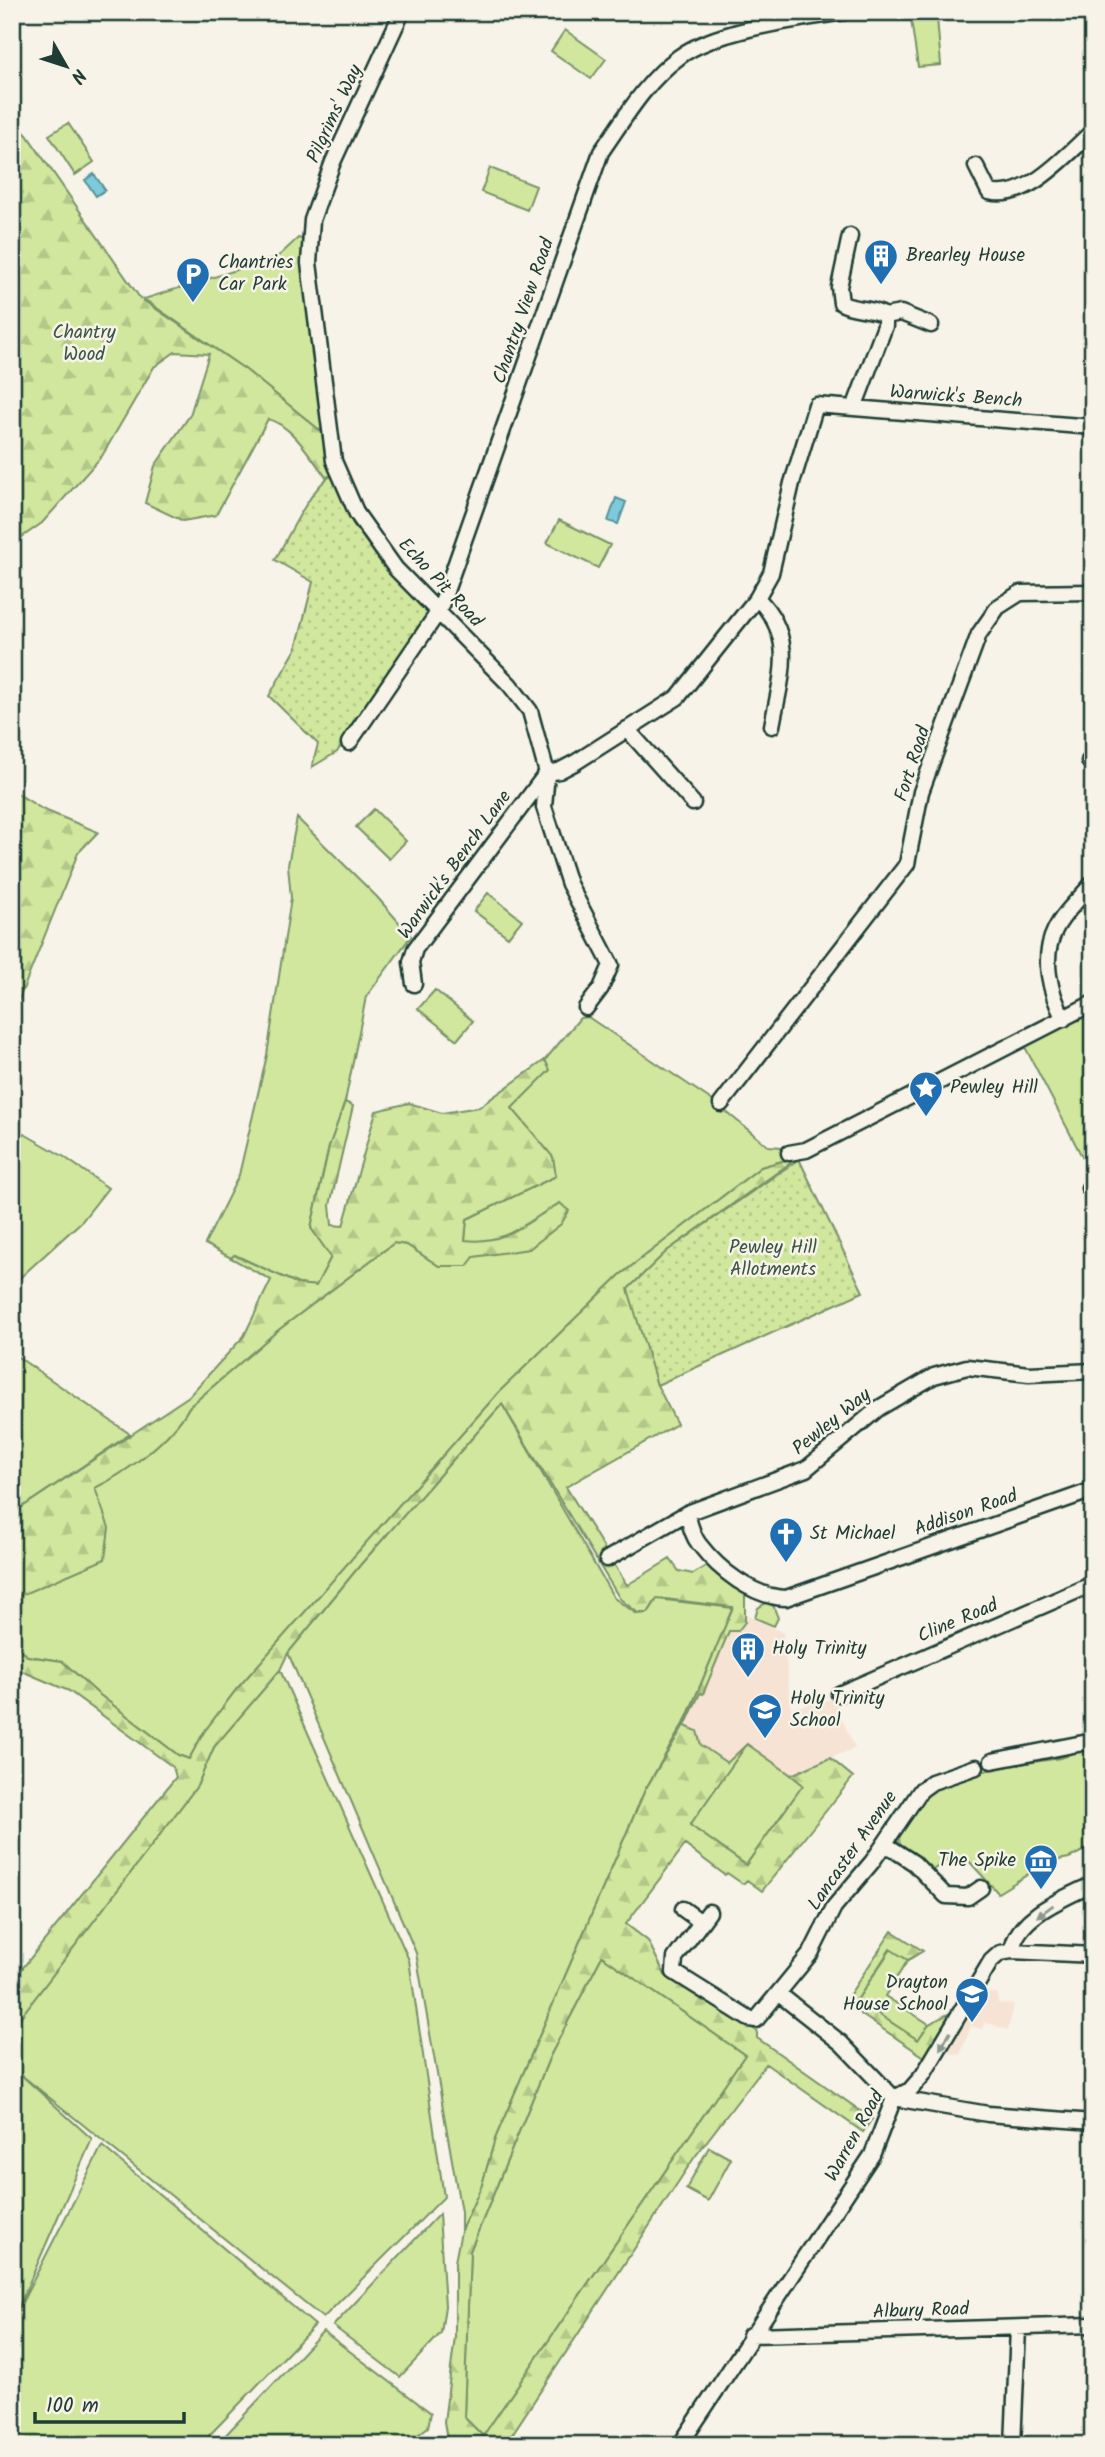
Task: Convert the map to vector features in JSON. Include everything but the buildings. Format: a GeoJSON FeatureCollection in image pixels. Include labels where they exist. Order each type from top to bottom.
{"type":"FeatureCollection","features":[{"type":"Feature","properties":{"kind":"street","name":"Pilgrims' Way"},"geometry":{"type":"LineString","coordinates":[[310,238],[315,206],[402,12]]}},
{"type":"Feature","properties":{"kind":"street","name":"Chantry View Road"},"geometry":{"type":"LineString","coordinates":[[349,743],[439,611],[601,152],[635,102],[680,55],[710,39],[844,12]]}},
{"type":"Feature","properties":{"kind":"street"},"geometry":{"type":"LineString","coordinates":[[976,166],[989,192],[1001,195],[1013,192],[1040,176],[1093,131]]}},
{"type":"Feature","properties":{"kind":"street"},"geometry":{"type":"LineString","coordinates":[[850,236],[839,287],[841,303],[850,309],[878,311],[885,316],[901,313],[931,325]]}},
{"type":"Feature","properties":{"kind":"street","name":"Echo Pit Road"},"geometry":{"type":"LineString","coordinates":[[310,238],[312,284],[334,461],[362,522],[396,569],[510,685],[530,711],[547,773],[544,807],[566,873],[611,965],[601,988],[586,1009]]}},
{"type":"Feature","properties":{"kind":"street"},"geometry":{"type":"LineString","coordinates":[[854,408],[881,336],[885,316]]}},
{"type":"Feature","properties":{"kind":"street","name":"Warwick's Bench"},"geometry":{"type":"LineString","coordinates":[[757,598],[771,573],[792,483],[816,405],[1093,427]]}},
{"type":"Feature","properties":{"kind":"street","name":"Fort Road"},"geometry":{"type":"LineString","coordinates":[[721,1104],[907,864],[920,794],[979,634],[998,607],[1020,593],[1093,592]]}},
{"type":"Feature","properties":{"kind":"street"},"geometry":{"type":"LineString","coordinates":[[547,773],[559,771],[678,697],[757,598],[771,612],[782,639],[784,657],[772,726]]}},
{"type":"Feature","properties":{"kind":"street"},"geometry":{"type":"LineString","coordinates":[[627,729],[693,803]]}},
{"type":"Feature","properties":{"kind":"street","name":"Warwick's Bench Lane"},"geometry":{"type":"LineString","coordinates":[[414,984],[411,962],[415,949],[547,773]]}},
{"type":"Feature","properties":{"kind":"street"},"geometry":{"type":"LineString","coordinates":[[1064,1019],[1054,998],[1047,969],[1054,930],[1093,883]]}},
{"type":"Feature","properties":{"kind":"street"},"geometry":{"type":"LineString","coordinates":[[789,1153],[806,1150],[1093,1003]]}},
{"type":"Feature","properties":{"kind":"street","name":"Pewley Way"},"geometry":{"type":"LineString","coordinates":[[607,1559],[687,1513],[806,1469],[879,1408],[934,1376],[967,1367],[1029,1374],[1093,1371]]}},
{"type":"Feature","properties":{"kind":"street","name":"Addison Road"},"geometry":{"type":"LineString","coordinates":[[687,1513],[699,1544],[742,1583],[758,1593],[786,1598],[1093,1490]]}},
{"type":"Feature","properties":{"kind":"street","name":"Cline Road"},"geometry":{"type":"LineString","coordinates":[[839,1694],[1093,1584]]}},
{"type":"Feature","properties":{"kind":"street"},"geometry":{"type":"LineString","coordinates":[[992,1761],[1093,1741]]}},
{"type":"Feature","properties":{"kind":"street","name":"Lancaster Avenue"},"geometry":{"type":"LineString","coordinates":[[683,1909],[705,1917],[675,1958],[674,1972],[752,2020],[759,2017],[811,1953],[834,1907],[885,1843],[921,1790],[932,1782],[976,1767]]}},
{"type":"Feature","properties":{"kind":"street"},"geometry":{"type":"LineString","coordinates":[[885,1843],[914,1863],[946,1896],[968,1897],[981,1888]]}},
{"type":"Feature","properties":{"kind":"street","name":"Warren Road"},"geometry":{"type":"LineString","coordinates":[[680,2445],[750,2335],[872,2155],[894,2098],[910,2090],[943,2045],[983,1972],[996,1956],[1012,1951],[1020,1929],[1052,1906],[1093,1884]]}},
{"type":"Feature","properties":{"kind":"street"},"geometry":{"type":"LineString","coordinates":[[1012,1951],[1093,1955]]}},
{"type":"Feature","properties":{"kind":"street"},"geometry":{"type":"LineString","coordinates":[[779,1994],[841,2043],[894,2098],[988,2114],[1093,2122]]}},
{"type":"Feature","properties":{"kind":"street","name":"Albury Road"},"geometry":{"type":"LineString","coordinates":[[750,2335],[1093,2325]]}},
{"type":"Feature","properties":{"kind":"street"},"geometry":{"type":"LineString","coordinates":[[1013,2445],[1018,2328]]}},
{"type":"Feature","properties":{"kind":"shaded area","name":"Holy Trinity School"},"geometry":{"type":"Polygon","coordinates":[[[733,1608],[783,1633],[791,1708],[833,1699],[855,1748],[810,1766],[748,1873],[679,1733],[733,1608]]]}},
{"type":"Feature","properties":{"kind":"shaded area","name":"Drayton House School"},"geometry":{"type":"Polygon","coordinates":[[[977,1992],[997,1993],[998,2003],[1014,2004],[1008,2030],[985,2022],[982,2029],[971,2026],[960,2055],[945,2052],[977,1992]]]}},
{"type":"Feature","properties":{"kind":"green space"},"geometry":{"type":"Polygon","coordinates":[[[937,18],[941,65],[918,67],[911,20],[937,18]]]}},
{"type":"Feature","properties":{"kind":"green space"},"geometry":{"type":"Polygon","coordinates":[[[565,30],[606,59],[591,79],[551,51],[565,30]]]}},
{"type":"Feature","properties":{"kind":"green space","name":"Chantry Wood"},"geometry":{"type":"Polygon","coordinates":[[[12,120],[27,135],[140,298],[246,370],[322,432],[333,475],[326,477],[293,435],[277,422],[268,419],[216,515],[183,521],[145,503],[155,466],[190,415],[209,354],[175,352],[154,367],[102,456],[42,523],[12,544],[12,120]]]}},
{"type":"Feature","properties":{"kind":"green space"},"geometry":{"type":"Polygon","coordinates":[[[68,123],[94,162],[75,175],[49,135],[68,123]]]}},
{"type":"Feature","properties":{"kind":"green space"},"geometry":{"type":"Polygon","coordinates":[[[490,168],[536,186],[527,210],[481,192],[490,168]]]}},
{"type":"Feature","properties":{"kind":"green space"},"geometry":{"type":"Polygon","coordinates":[[[298,238],[305,240],[322,432],[246,370],[144,299],[268,260],[280,255],[298,238]]]}},
{"type":"Feature","properties":{"kind":"green space"},"geometry":{"type":"Polygon","coordinates":[[[333,475],[353,524],[387,570],[429,614],[337,752],[312,767],[318,744],[269,696],[296,649],[313,582],[275,560],[317,489],[333,475]]]}},
{"type":"Feature","properties":{"kind":"green space"},"geometry":{"type":"Polygon","coordinates":[[[559,520],[610,545],[598,568],[547,543],[559,520]]]}},
{"type":"Feature","properties":{"kind":"green space"},"geometry":{"type":"Polygon","coordinates":[[[12,790],[42,809],[98,832],[78,853],[12,1017],[12,790]]]}},
{"type":"Feature","properties":{"kind":"green space"},"geometry":{"type":"Polygon","coordinates":[[[374,809],[406,841],[389,859],[356,827],[374,809]]]}},
{"type":"Feature","properties":{"kind":"green space"},"geometry":{"type":"Polygon","coordinates":[[[297,818],[377,897],[411,936],[366,997],[345,1102],[329,1147],[311,1228],[331,1257],[316,1286],[298,1284],[235,1255],[231,1258],[205,1244],[239,1175],[267,1055],[291,898],[288,865],[297,818]]]}},
{"type":"Feature","properties":{"kind":"green space"},"geometry":{"type":"Polygon","coordinates":[[[488,893],[522,920],[508,937],[474,911],[488,893]]]}},
{"type":"Feature","properties":{"kind":"green space"},"geometry":{"type":"Polygon","coordinates":[[[435,990],[473,1021],[457,1040],[418,1009],[435,990]]]}},
{"type":"Feature","properties":{"kind":"green space"},"geometry":{"type":"Polygon","coordinates":[[[1093,1009],[1093,1168],[1089,1170],[1025,1047],[1093,1009]]]}},
{"type":"Feature","properties":{"kind":"green space"},"geometry":{"type":"Polygon","coordinates":[[[588,1017],[713,1101],[768,1146],[782,1147],[800,1156],[761,1167],[620,1275],[499,1392],[236,1690],[204,1732],[189,1759],[178,1755],[96,1692],[62,1661],[27,1656],[12,1638],[12,1599],[35,1588],[98,1501],[94,1488],[148,1453],[172,1431],[189,1407],[277,1331],[394,1243],[407,1245],[439,1266],[465,1240],[467,1219],[556,1176],[512,1108],[549,1070],[545,1060],[580,1018],[588,1017]]]}},
{"type":"Feature","properties":{"kind":"green space"},"geometry":{"type":"Polygon","coordinates":[[[545,1060],[550,1070],[512,1108],[553,1157],[556,1176],[467,1219],[465,1240],[480,1241],[505,1235],[560,1203],[569,1211],[561,1224],[529,1249],[474,1257],[467,1266],[439,1266],[407,1245],[394,1243],[277,1331],[189,1407],[172,1431],[148,1454],[95,1488],[109,1528],[105,1559],[12,1599],[12,1514],[189,1396],[244,1336],[271,1280],[231,1258],[234,1255],[298,1284],[316,1286],[331,1257],[311,1228],[329,1147],[345,1102],[353,1106],[330,1205],[332,1225],[343,1226],[376,1111],[409,1103],[442,1113],[479,1107],[545,1060]]]}},
{"type":"Feature","properties":{"kind":"green space"},"geometry":{"type":"Polygon","coordinates":[[[12,1127],[63,1156],[108,1188],[82,1221],[12,1285],[12,1127]]]}},
{"type":"Feature","properties":{"kind":"green space"},"geometry":{"type":"Polygon","coordinates":[[[800,1156],[667,1251],[629,1288],[657,1385],[677,1424],[566,1487],[627,1585],[670,1559],[679,1571],[693,1574],[709,1564],[745,1592],[745,1622],[738,1631],[729,1631],[703,1694],[700,1693],[685,1726],[697,1731],[701,1745],[727,1763],[747,1744],[690,1825],[746,1865],[803,1785],[791,1775],[830,1758],[853,1777],[762,1891],[747,1880],[743,1884],[727,1873],[725,1875],[685,1845],[626,1924],[648,1941],[665,1975],[757,2031],[757,2038],[872,2119],[863,2132],[766,2064],[694,2158],[505,2445],[448,2445],[444,2422],[455,2337],[455,2262],[461,2231],[482,2185],[495,2139],[645,1790],[684,1725],[733,1607],[657,1598],[648,1613],[638,1613],[620,1599],[502,1404],[361,1564],[288,1653],[280,1670],[214,1747],[197,1786],[12,2028],[12,1981],[176,1777],[173,1767],[69,1691],[12,1667],[12,1638],[27,1656],[62,1661],[96,1692],[178,1755],[189,1759],[204,1732],[236,1690],[499,1392],[620,1275],[761,1167],[800,1156]],[[602,1956],[550,2056],[470,2251],[464,2417],[483,2436],[745,2055],[602,1956]]]}},
{"type":"Feature","properties":{"kind":"green space","name":"Pewley Hill Allotments"},"geometry":{"type":"Polygon","coordinates":[[[799,1159],[863,1292],[657,1385],[628,1289],[667,1251],[799,1159]]]}},
{"type":"Feature","properties":{"kind":"green space"},"geometry":{"type":"Polygon","coordinates":[[[12,1353],[130,1434],[12,1514],[12,1353]]]}},
{"type":"Feature","properties":{"kind":"green space"},"geometry":{"type":"Polygon","coordinates":[[[502,1404],[614,1598],[637,1614],[648,1613],[657,1599],[733,1608],[687,1717],[645,1790],[495,2139],[482,2185],[461,2231],[461,2212],[416,1953],[288,1653],[361,1564],[502,1404]]]}},
{"type":"Feature","properties":{"kind":"green space"},"geometry":{"type":"Polygon","coordinates":[[[772,1603],[778,1618],[774,1626],[755,1618],[758,1608],[772,1603]]]}},
{"type":"Feature","properties":{"kind":"green space"},"geometry":{"type":"Polygon","coordinates":[[[280,1670],[409,1960],[444,2197],[323,2318],[20,2074],[92,2139],[13,2320],[102,2146],[315,2325],[200,2445],[12,2445],[12,2028],[197,1786],[214,1747],[280,1670]]]}},
{"type":"Feature","properties":{"kind":"green space"},"geometry":{"type":"Polygon","coordinates":[[[747,1744],[804,1784],[746,1865],[689,1825],[747,1744]]]}},
{"type":"Feature","properties":{"kind":"green space"},"geometry":{"type":"Polygon","coordinates":[[[1093,1748],[1093,1816],[1086,1819],[1088,1828],[1093,1827],[1093,1846],[1069,1858],[1048,1862],[998,1893],[968,1860],[950,1858],[934,1869],[900,1846],[899,1836],[916,1807],[925,1796],[942,1785],[974,1774],[1060,1758],[1067,1756],[1067,1752],[1093,1748]]]}},
{"type":"Feature","properties":{"kind":"green space"},"geometry":{"type":"Polygon","coordinates":[[[892,1931],[923,1951],[908,1960],[890,1949],[857,2000],[918,2040],[929,2024],[965,2005],[932,2062],[844,2003],[892,1931]]]}},
{"type":"Feature","properties":{"kind":"green space"},"geometry":{"type":"Polygon","coordinates":[[[891,1949],[908,1960],[885,1996],[929,2024],[918,2040],[857,2000],[891,1949]]]}},
{"type":"Feature","properties":{"kind":"green space"},"geometry":{"type":"Polygon","coordinates":[[[602,1956],[745,2055],[483,2436],[464,2417],[470,2251],[550,2056],[602,1956]]]}},
{"type":"Feature","properties":{"kind":"green space"},"geometry":{"type":"Polygon","coordinates":[[[709,2147],[731,2159],[708,2201],[686,2189],[709,2147]]]}},
{"type":"Feature","properties":{"kind":"green space"},"geometry":{"type":"Polygon","coordinates":[[[439,2214],[445,2306],[441,2333],[400,2377],[333,2326],[439,2214]]]}},
{"type":"Feature","properties":{"kind":"green space"},"geometry":{"type":"Polygon","coordinates":[[[323,2331],[431,2413],[428,2427],[405,2445],[226,2445],[221,2440],[323,2331]]]}},
{"type":"Feature","properties":{"kind":"water"},"geometry":{"type":"Polygon","coordinates":[[[94,174],[105,190],[96,196],[85,180],[94,174]]]}},
{"type":"Feature","properties":{"kind":"water"},"geometry":{"type":"Polygon","coordinates":[[[616,498],[626,502],[618,524],[608,521],[616,498]]]}},
{"type":"Feature","properties":{"kind":"place","name":"Brearley House"},"geometry":{"type":"Point","coordinates":[881,286]}},
{"type":"Feature","properties":{"kind":"place","name":"Chantries Car Park"},"geometry":{"type":"Point","coordinates":[193,304]}},
{"type":"Feature","properties":{"kind":"place","name":"Pewley Hill"},"geometry":{"type":"Point","coordinates":[926,1118]}},
{"type":"Feature","properties":{"kind":"place","name":"St Michael"},"geometry":{"type":"Point","coordinates":[786,1564]}},
{"type":"Feature","properties":{"kind":"place","name":"Holy Trinity"},"geometry":{"type":"Point","coordinates":[748,1679]}},
{"type":"Feature","properties":{"kind":"place","name":"Holy Trinity School"},"geometry":{"type":"Point","coordinates":[765,1740]}},
{"type":"Feature","properties":{"kind":"place","name":"The Spike"},"geometry":{"type":"Point","coordinates":[1041,1891]}},
{"type":"Feature","properties":{"kind":"place","name":"Drayton House School"},"geometry":{"type":"Point","coordinates":[972,2024]}}]}
